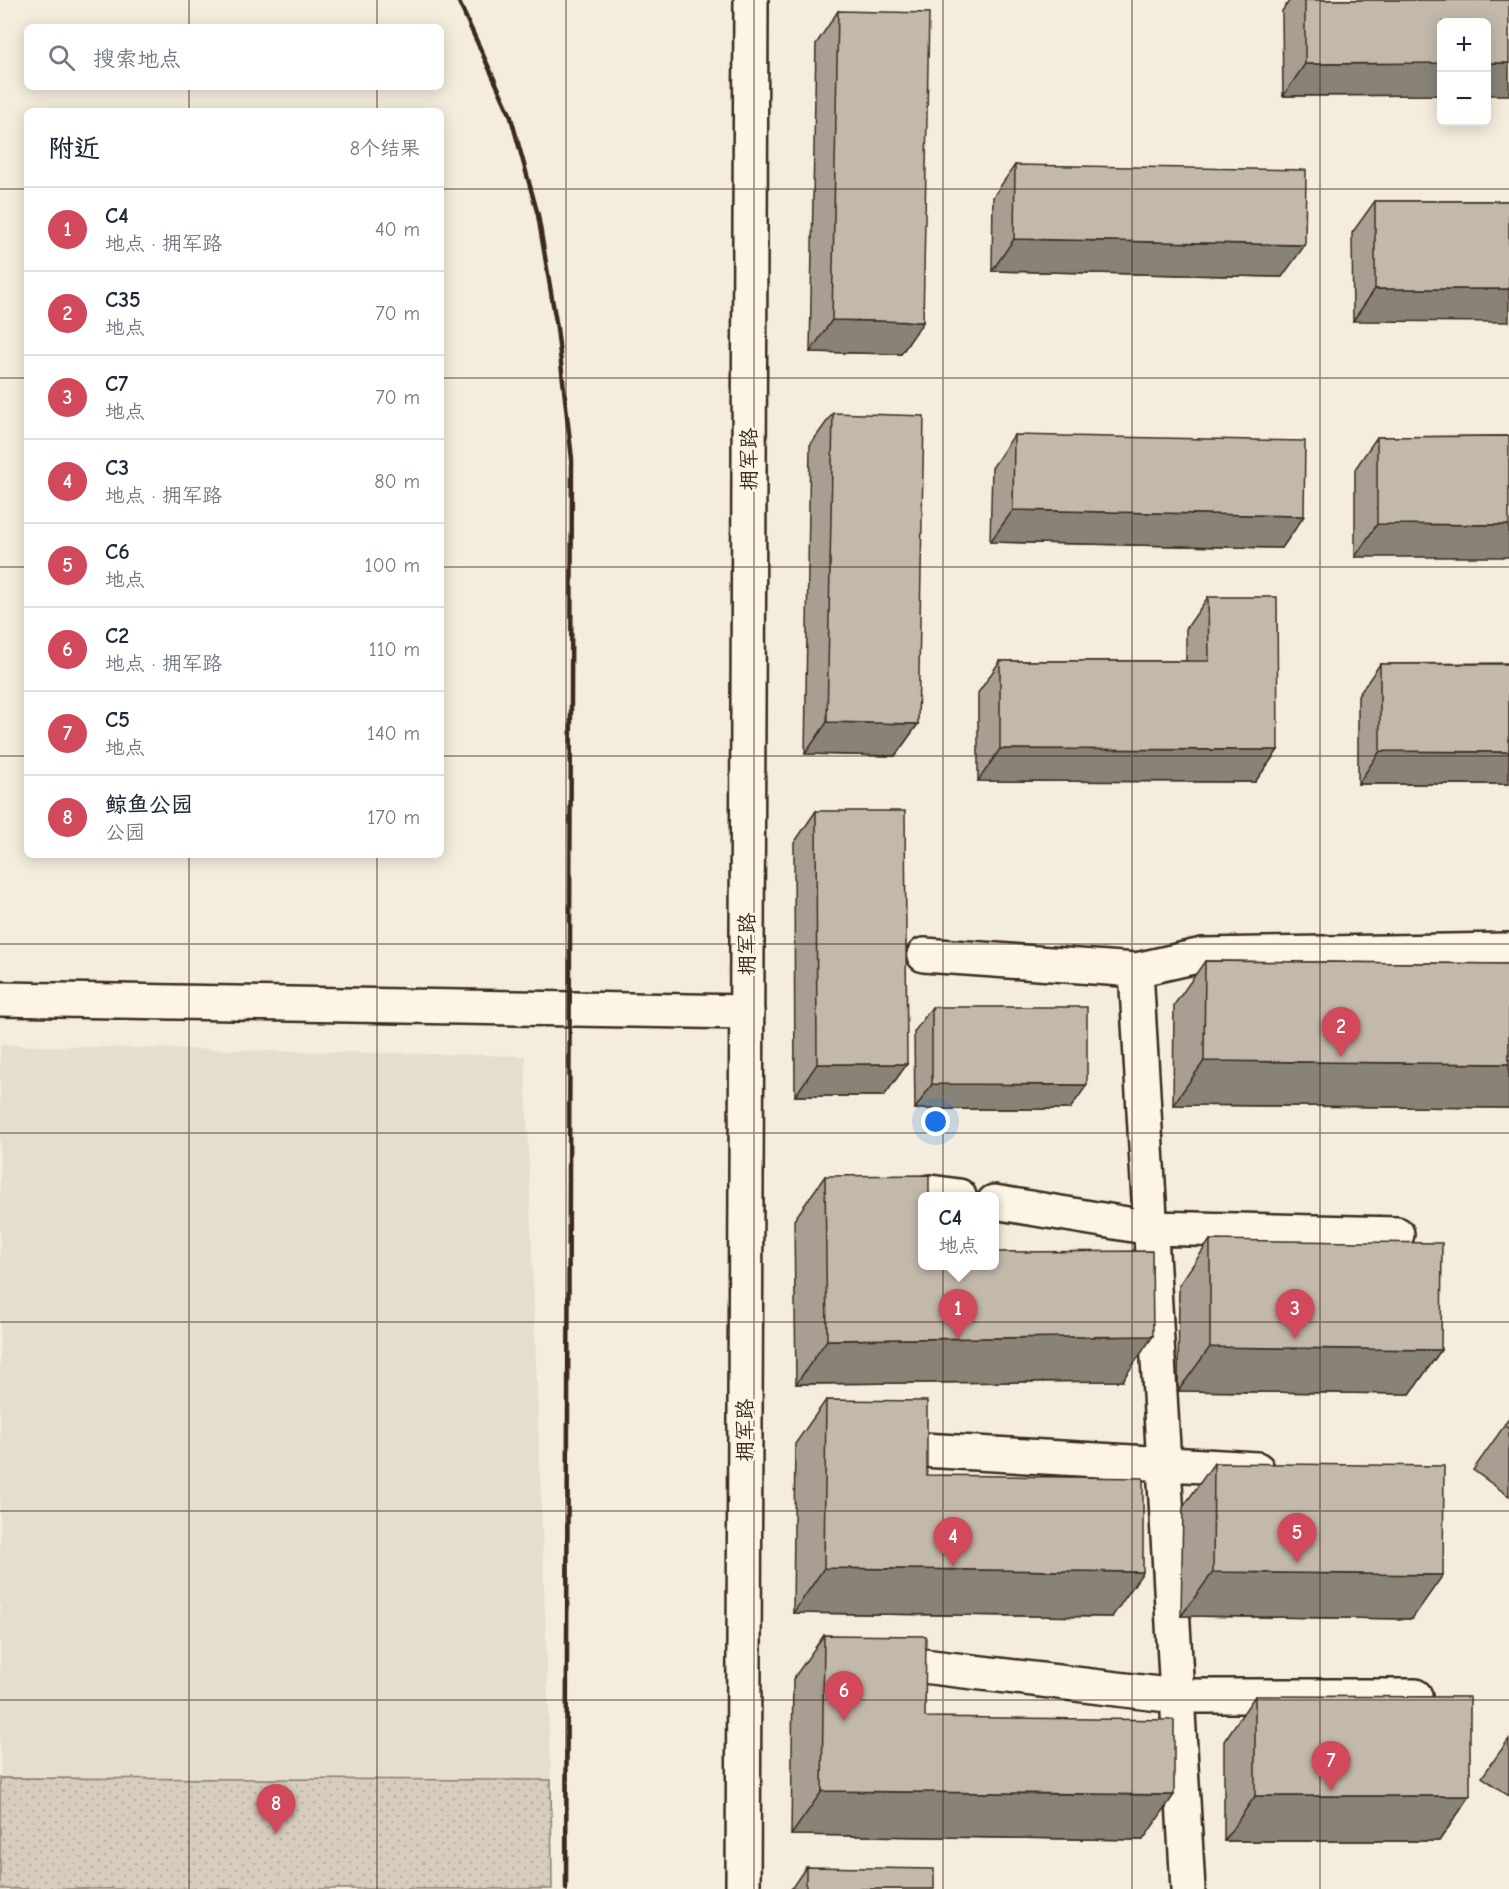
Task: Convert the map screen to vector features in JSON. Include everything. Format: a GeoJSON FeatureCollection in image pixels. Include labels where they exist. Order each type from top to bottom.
{"type":"FeatureCollection","features":[{"type":"Feature","properties":{"kind":"street","name":"拥军路"},"geometry":{"type":"LineString","coordinates":[[743,1889],[751,0]]}},
{"type":"Feature","properties":{"kind":"street"},"geometry":{"type":"LineString","coordinates":[[924,955],[1136,970],[1202,955],[1509,950]]}},
{"type":"Feature","properties":{"kind":"street"},"geometry":{"type":"LineString","coordinates":[[1136,970],[1188,1889]]}},
{"type":"Feature","properties":{"kind":"street"},"geometry":{"type":"LineString","coordinates":[[0,999],[747,1012]]}},
{"type":"Feature","properties":{"kind":"street"},"geometry":{"type":"LineString","coordinates":[[999,1203],[1151,1228],[1397,1234]]}},
{"type":"Feature","properties":{"kind":"street"},"geometry":{"type":"LineString","coordinates":[[922,1450],[1292,1470]]}},
{"type":"Feature","properties":{"kind":"street"},"geometry":{"type":"LineString","coordinates":[[923,1666],[1176,1695],[1415,1695]]}},
{"type":"Feature","properties":{"kind":"shaded area"},"geometry":{"type":"Polygon","coordinates":[[[0,1045],[525,1056],[551,1780],[0,1778],[0,1045]]]}},
{"type":"Feature","properties":{"kind":"shaded area"},"geometry":{"type":"Polygon","coordinates":[[[0,1778],[551,1780],[552,1889],[0,1889],[0,1778]]]}},
{"type":"Feature","properties":{"kind":"building"},"geometry":{"type":"Polygon","coordinates":[[[1305,0],[1509,0],[1509,63],[1491,63],[1491,18],[1437,18],[1437,63],[1305,64],[1305,0]]]}},
{"type":"Feature","properties":{"kind":"building"},"geometry":{"type":"Polygon","coordinates":[[[838,11],[929,13],[923,322],[832,320],[838,11]]]}},
{"type":"Feature","properties":{"kind":"building"},"geometry":{"type":"Polygon","coordinates":[[[1015,165],[1306,170],[1305,245],[1014,239],[1015,165]]]}},
{"type":"Feature","properties":{"kind":"building"},"geometry":{"type":"Polygon","coordinates":[[[1375,201],[1509,201],[1509,289],[1375,289],[1375,201]]]}},
{"type":"Feature","properties":{"kind":"building"},"geometry":{"type":"Polygon","coordinates":[[[833,413],[924,416],[918,724],[827,722],[833,413]]]}},
{"type":"Feature","properties":{"kind":"building"},"geometry":{"type":"Polygon","coordinates":[[[1014,435],[1305,441],[1304,516],[1013,510],[1014,435]]]}},
{"type":"Feature","properties":{"kind":"building"},"geometry":{"type":"Polygon","coordinates":[[[1509,436],[1509,525],[1377,524],[1377,437],[1509,436]]]}},
{"type":"Feature","properties":{"kind":"building"},"geometry":{"type":"Polygon","coordinates":[[[1208,597],[1277,597],[1278,750],[1000,749],[1000,661],[1209,661],[1208,597]]]}},
{"type":"Feature","properties":{"kind":"building"},"geometry":{"type":"Polygon","coordinates":[[[1380,664],[1509,664],[1509,752],[1380,751],[1380,664]]]}},
{"type":"Feature","properties":{"kind":"building"},"geometry":{"type":"Polygon","coordinates":[[[816,811],[905,811],[907,1064],[817,1064],[816,811]]]}},
{"type":"Feature","properties":{"kind":"building"},"geometry":{"type":"Polygon","coordinates":[[[1205,961],[1509,964],[1509,1064],[1204,1061],[1205,961]]]}},
{"type":"Feature","properties":{"kind":"building"},"geometry":{"type":"Polygon","coordinates":[[[932,1007],[1087,1007],[1087,1085],[932,1084],[932,1007]]]}},
{"type":"Feature","properties":{"kind":"building"},"geometry":{"type":"Polygon","coordinates":[[[929,1175],[929,1192],[918,1192],[918,1270],[999,1270],[999,1252],[1152,1251],[1153,1336],[827,1340],[825,1176],[929,1175]]]}},
{"type":"Feature","properties":{"kind":"building"},"geometry":{"type":"Polygon","coordinates":[[[1210,1240],[1442,1243],[1441,1350],[1210,1347],[1210,1240]]]}},
{"type":"Feature","properties":{"kind":"building"},"geometry":{"type":"Polygon","coordinates":[[[826,1400],[927,1401],[927,1475],[1143,1478],[1143,1572],[824,1568],[826,1400]]]}},
{"type":"Feature","properties":{"kind":"building"},"geometry":{"type":"Polygon","coordinates":[[[1509,1419],[1509,1429],[1504,1425],[1509,1419]]]}},
{"type":"Feature","properties":{"kind":"building"},"geometry":{"type":"Polygon","coordinates":[[[1214,1463],[1444,1466],[1443,1575],[1213,1572],[1214,1463]]]}},
{"type":"Feature","properties":{"kind":"building"},"geometry":{"type":"Polygon","coordinates":[[[824,1635],[926,1636],[925,1717],[1174,1720],[1174,1795],[822,1791],[824,1635]]]}},
{"type":"Feature","properties":{"kind":"building"},"geometry":{"type":"Polygon","coordinates":[[[1255,1696],[1470,1697],[1470,1796],[1255,1796],[1255,1696]]]}},
{"type":"Feature","properties":{"kind":"building"},"geometry":{"type":"Polygon","coordinates":[[[806,1867],[934,1869],[934,1889],[806,1889],[806,1867]]]}},
{"type":"Feature","properties":{"kind":"railway"},"geometry":{"type":"LineString","coordinates":[[458,0],[510,114],[538,215],[557,328],[572,459],[566,1889]]}},
{"type":"Feature","properties":{"kind":"place","name":"C35"},"geometry":{"type":"Point","coordinates":[1341,1057]}},
{"type":"Feature","properties":{"kind":"place","name":"C4"},"geometry":{"type":"Point","coordinates":[958,1339]}},
{"type":"Feature","properties":{"kind":"place","name":"C7"},"geometry":{"type":"Point","coordinates":[1295,1339]}},
{"type":"Feature","properties":{"kind":"place","name":"C6"},"geometry":{"type":"Point","coordinates":[1297,1563]}},
{"type":"Feature","properties":{"kind":"place","name":"C3"},"geometry":{"type":"Point","coordinates":[953,1567]}},
{"type":"Feature","properties":{"kind":"place","name":"C2"},"geometry":{"type":"Point","coordinates":[844,1721]}},
{"type":"Feature","properties":{"kind":"place","name":"C5"},"geometry":{"type":"Point","coordinates":[1331,1791]}},
{"type":"Feature","properties":{"kind":"place","name":"鲸鱼公园"},"geometry":{"type":"Point","coordinates":[276,1834]}}]}
